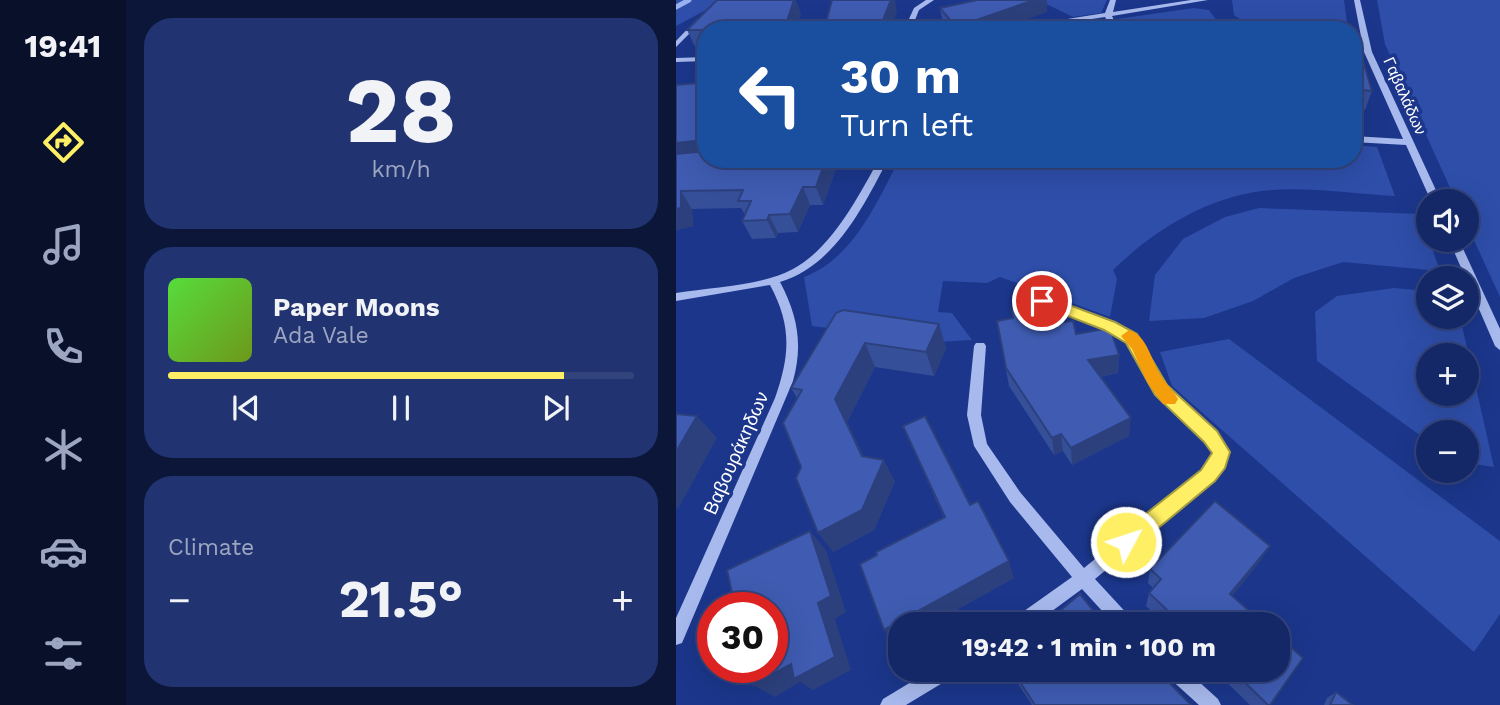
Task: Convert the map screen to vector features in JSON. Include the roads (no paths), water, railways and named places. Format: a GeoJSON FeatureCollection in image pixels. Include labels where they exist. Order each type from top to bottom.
{"type":"FeatureCollection","features":[{"type":"Feature","properties":{"kind":"street"},"geometry":{"type":"LineString","coordinates":[[910,21],[916,9],[932,0]]}},
{"type":"Feature","properties":{"kind":"street"},"geometry":{"type":"LineString","coordinates":[[1111,21],[1108,15],[1113,0]]}},
{"type":"Feature","properties":{"kind":"street"},"geometry":{"type":"LineString","coordinates":[[1066,21],[1205,0]]}},
{"type":"Feature","properties":{"kind":"street","name":"Γαβαλάδων"},"geometry":{"type":"LineString","coordinates":[[1357,0],[1360,21]]}},
{"type":"Feature","properties":{"kind":"street"},"geometry":{"type":"LineString","coordinates":[[698,21],[707,15]]}},
{"type":"Feature","properties":{"kind":"street"},"geometry":{"type":"LineString","coordinates":[[676,45],[697,22]]}},
{"type":"Feature","properties":{"kind":"street","name":"Γαβαλάδων"},"geometry":{"type":"LineString","coordinates":[[1362,31],[1364,44],[1430,189]]}},
{"type":"Feature","properties":{"kind":"street"},"geometry":{"type":"LineString","coordinates":[[676,60],[697,59]]}},
{"type":"Feature","properties":{"kind":"street"},"geometry":{"type":"LineString","coordinates":[[1362,139],[1408,142]]}},
{"type":"Feature","properties":{"kind":"street"},"geometry":{"type":"LineString","coordinates":[[676,297],[773,280],[796,273],[814,261],[852,216],[879,168]]}},
{"type":"Feature","properties":{"kind":"street"},"geometry":{"type":"LineString","coordinates":[[1459,252],[1500,346]]}},
{"type":"Feature","properties":{"kind":"street","name":"Βαβουράκηδων"},"geometry":{"type":"LineString","coordinates":[[676,637],[781,398],[791,369],[794,343],[789,311],[773,280]]}},
{"type":"Feature","properties":{"kind":"street"},"geometry":{"type":"LineString","coordinates":[[1037,612],[1084,578],[1208,475],[1219,462],[1221,452],[1210,436],[1161,390],[1132,339],[1109,326],[1042,301]]}},
{"type":"Feature","properties":{"kind":"street"},"geometry":{"type":"LineString","coordinates":[[980,346],[974,415],[981,446],[1015,497],[1114,612]]}},
{"type":"Feature","properties":{"kind":"street"},"geometry":{"type":"LineString","coordinates":[[889,705],[928,682]]}},
{"type":"Feature","properties":{"kind":"street"},"geometry":{"type":"LineString","coordinates":[[1186,682],[1212,705]]}},
{"type":"Feature","properties":{"kind":"waterway"},"geometry":{"type":"LineString","coordinates":[[676,7],[689,0]]}}]}
